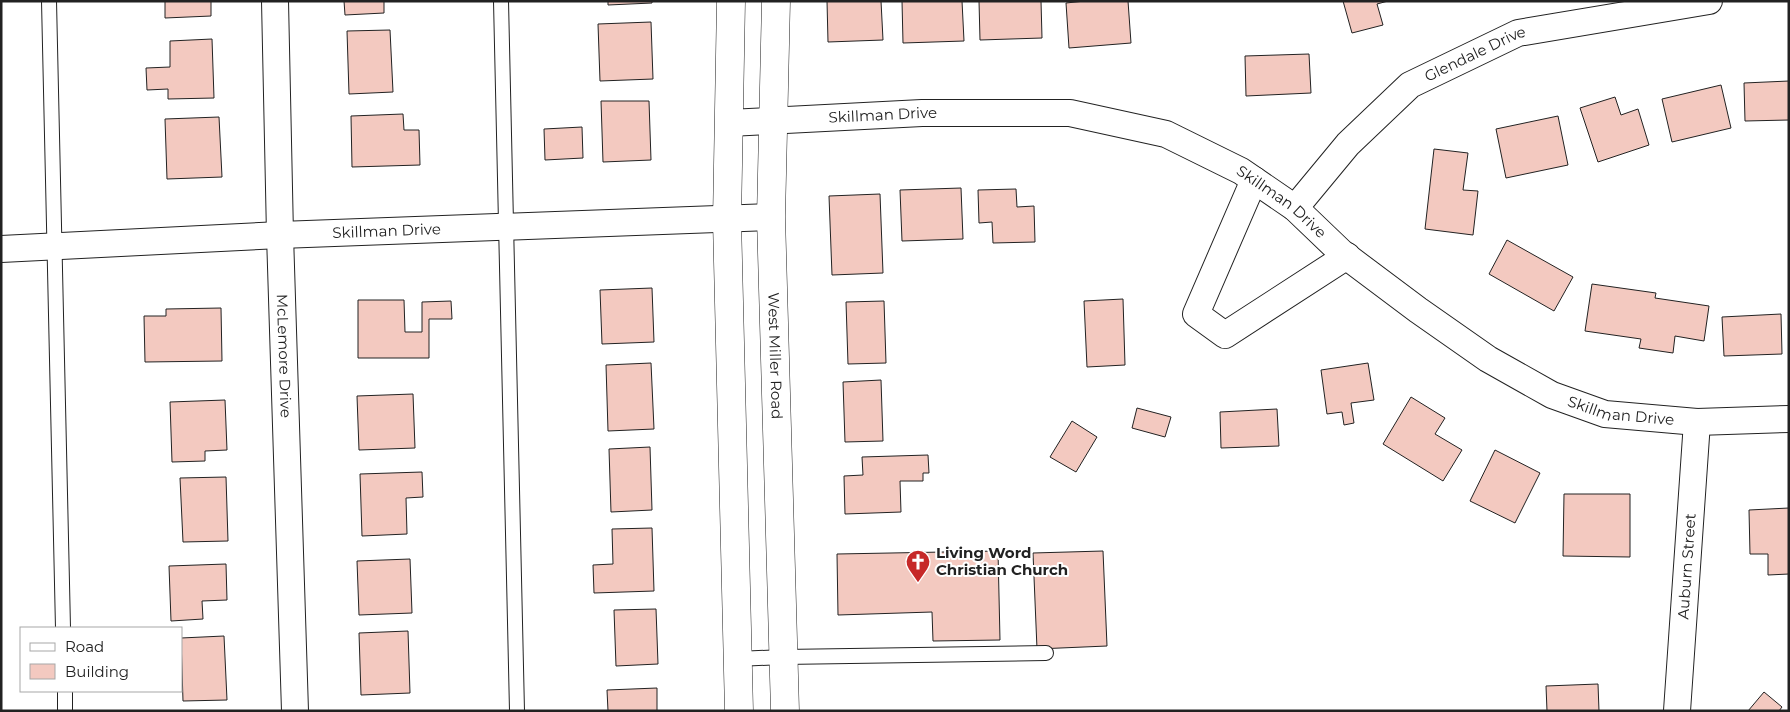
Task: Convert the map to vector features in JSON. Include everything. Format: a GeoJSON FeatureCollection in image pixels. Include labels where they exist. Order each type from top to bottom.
{"type":"FeatureCollection","features":[{"type":"Feature","properties":{"kind":"main road"},"geometry":{"type":"LineString","coordinates":[[731,1],[727,220],[738,711]]}},
{"type":"Feature","properties":{"kind":"main road","name":"West Miller Road"},"geometry":{"type":"LineString","coordinates":[[776,1],[771,217],[785,711]]}},
{"type":"Feature","properties":{"kind":"street","name":"McLemore Drive"},"geometry":{"type":"LineString","coordinates":[[275,1],[280,235],[295,711]]}},
{"type":"Feature","properties":{"kind":"street","name":"Glendale Drive"},"geometry":{"type":"LineString","coordinates":[[1295,208],[1348,144],[1410,85],[1518,33],[1709,1]]}},
{"type":"Feature","properties":{"kind":"street","name":"Skillman Drive"},"geometry":{"type":"LineString","coordinates":[[729,123],[774,119],[922,113],[1070,113],[1166,134],[1241,171],[1295,208],[1347,256],[1418,310],[1488,359],[1552,395],[1605,414],[1697,422],[1789,419]]}},
{"type":"Feature","properties":{"kind":"street"},"geometry":{"type":"LineString","coordinates":[[1254,180],[1196,314],[1225,335],[1347,256]]}},
{"type":"Feature","properties":{"kind":"street","name":"Skillman Drive"},"geometry":{"type":"LineString","coordinates":[[1,249],[56,248],[280,235],[771,217]]}},
{"type":"Feature","properties":{"kind":"street","name":"Auburn Street"},"geometry":{"type":"LineString","coordinates":[[1676,711],[1697,422]]}},
{"type":"Feature","properties":{"kind":"lane"},"geometry":{"type":"LineString","coordinates":[[49,1],[64,627]]}},
{"type":"Feature","properties":{"kind":"lane"},"geometry":{"type":"LineString","coordinates":[[501,1],[517,711]]}},
{"type":"Feature","properties":{"kind":"lane"},"geometry":{"type":"LineString","coordinates":[[737,659],[783,656],[1046,653]]}},
{"type":"Feature","properties":{"kind":"lane"},"geometry":{"type":"LineString","coordinates":[[65,692],[65,711]]}},
{"type":"Feature","properties":{"kind":"building"},"geometry":{"type":"Polygon","coordinates":[[[165,1],[211,1],[211,16],[165,18],[165,1]]]}},
{"type":"Feature","properties":{"kind":"building"},"geometry":{"type":"Polygon","coordinates":[[[344,1],[384,1],[384,13],[345,15],[344,1]]]}},
{"type":"Feature","properties":{"kind":"building"},"geometry":{"type":"Polygon","coordinates":[[[608,1],[652,1],[652,3],[608,5],[608,1]]]}},
{"type":"Feature","properties":{"kind":"building"},"geometry":{"type":"Polygon","coordinates":[[[827,1],[881,1],[883,40],[828,42],[827,1]]]}},
{"type":"Feature","properties":{"kind":"building"},"geometry":{"type":"Polygon","coordinates":[[[902,1],[962,1],[964,41],[903,43],[902,1]]]}},
{"type":"Feature","properties":{"kind":"building"},"geometry":{"type":"Polygon","coordinates":[[[979,1],[1041,1],[1042,38],[980,40],[979,1]]]}},
{"type":"Feature","properties":{"kind":"building"},"geometry":{"type":"Polygon","coordinates":[[[1128,1],[1131,43],[1069,48],[1066,3],[1128,1]]]}},
{"type":"Feature","properties":{"kind":"building"},"geometry":{"type":"Polygon","coordinates":[[[1343,1],[1388,1],[1377,4],[1383,25],[1352,33],[1343,1]]]}},
{"type":"Feature","properties":{"kind":"building"},"geometry":{"type":"Polygon","coordinates":[[[651,22],[653,79],[600,81],[598,24],[651,22]]]}},
{"type":"Feature","properties":{"kind":"building"},"geometry":{"type":"Polygon","coordinates":[[[390,30],[393,92],[349,94],[347,31],[390,30]]]}},
{"type":"Feature","properties":{"kind":"building"},"geometry":{"type":"Polygon","coordinates":[[[212,39],[214,98],[168,99],[168,89],[147,90],[146,68],[170,67],[170,41],[212,39]]]}},
{"type":"Feature","properties":{"kind":"building"},"geometry":{"type":"Polygon","coordinates":[[[1309,54],[1311,93],[1246,96],[1245,56],[1309,54]]]}},
{"type":"Feature","properties":{"kind":"building"},"geometry":{"type":"Polygon","coordinates":[[[1789,81],[1789,120],[1745,121],[1744,83],[1789,81]]]}},
{"type":"Feature","properties":{"kind":"building"},"geometry":{"type":"Polygon","coordinates":[[[1721,85],[1731,128],[1672,142],[1662,99],[1721,85]]]}},
{"type":"Feature","properties":{"kind":"building"},"geometry":{"type":"Polygon","coordinates":[[[1615,97],[1621,115],[1638,109],[1649,145],[1598,162],[1580,108],[1615,97]]]}},
{"type":"Feature","properties":{"kind":"building"},"geometry":{"type":"Polygon","coordinates":[[[601,101],[649,101],[651,160],[603,162],[601,101]]]}},
{"type":"Feature","properties":{"kind":"building"},"geometry":{"type":"Polygon","coordinates":[[[403,114],[404,130],[419,130],[420,165],[352,167],[351,116],[403,114]]]}},
{"type":"Feature","properties":{"kind":"building"},"geometry":{"type":"Polygon","coordinates":[[[1558,116],[1568,165],[1506,178],[1496,129],[1558,116]]]}},
{"type":"Feature","properties":{"kind":"building"},"geometry":{"type":"Polygon","coordinates":[[[219,117],[222,177],[167,179],[165,119],[219,117]]]}},
{"type":"Feature","properties":{"kind":"building"},"geometry":{"type":"Polygon","coordinates":[[[582,127],[583,158],[545,160],[544,129],[582,127]]]}},
{"type":"Feature","properties":{"kind":"building"},"geometry":{"type":"Polygon","coordinates":[[[1434,149],[1468,153],[1463,190],[1478,191],[1473,235],[1425,229],[1434,149]]]}},
{"type":"Feature","properties":{"kind":"building"},"geometry":{"type":"Polygon","coordinates":[[[961,188],[963,239],[902,241],[900,190],[961,188]]]}},
{"type":"Feature","properties":{"kind":"building"},"geometry":{"type":"Polygon","coordinates":[[[1016,189],[1017,207],[1034,206],[1035,242],[993,243],[992,222],[979,223],[978,190],[1016,189]]]}},
{"type":"Feature","properties":{"kind":"building"},"geometry":{"type":"Polygon","coordinates":[[[880,194],[883,273],[832,275],[829,196],[880,194]]]}},
{"type":"Feature","properties":{"kind":"building"},"geometry":{"type":"Polygon","coordinates":[[[1507,240],[1573,277],[1554,311],[1489,274],[1507,240]]]}},
{"type":"Feature","properties":{"kind":"building"},"geometry":{"type":"Polygon","coordinates":[[[1592,284],[1656,293],[1655,298],[1709,306],[1704,341],[1675,336],[1673,353],[1639,348],[1641,339],[1585,331],[1592,284]]]}},
{"type":"Feature","properties":{"kind":"building"},"geometry":{"type":"Polygon","coordinates":[[[652,288],[654,342],[602,344],[600,290],[652,288]]]}},
{"type":"Feature","properties":{"kind":"building"},"geometry":{"type":"Polygon","coordinates":[[[1123,299],[1125,365],[1087,367],[1084,301],[1123,299]]]}},
{"type":"Feature","properties":{"kind":"building"},"geometry":{"type":"Polygon","coordinates":[[[358,300],[404,300],[405,332],[422,332],[422,302],[451,301],[452,319],[429,319],[429,358],[358,358],[358,300]]]}},
{"type":"Feature","properties":{"kind":"building"},"geometry":{"type":"Polygon","coordinates":[[[884,301],[886,363],[848,364],[846,302],[884,301]]]}},
{"type":"Feature","properties":{"kind":"building"},"geometry":{"type":"Polygon","coordinates":[[[221,308],[222,361],[145,362],[144,316],[166,316],[166,309],[221,308]]]}},
{"type":"Feature","properties":{"kind":"building"},"geometry":{"type":"Polygon","coordinates":[[[1781,314],[1782,354],[1724,356],[1722,317],[1781,314]]]}},
{"type":"Feature","properties":{"kind":"building"},"geometry":{"type":"Polygon","coordinates":[[[651,363],[654,429],[608,431],[606,365],[651,363]]]}},
{"type":"Feature","properties":{"kind":"building"},"geometry":{"type":"Polygon","coordinates":[[[1368,363],[1374,400],[1351,403],[1354,423],[1344,425],[1342,412],[1327,414],[1321,370],[1368,363]]]}},
{"type":"Feature","properties":{"kind":"building"},"geometry":{"type":"Polygon","coordinates":[[[881,380],[883,441],[845,442],[843,382],[881,380]]]}},
{"type":"Feature","properties":{"kind":"building"},"geometry":{"type":"Polygon","coordinates":[[[413,394],[415,448],[359,450],[357,396],[413,394]]]}},
{"type":"Feature","properties":{"kind":"building"},"geometry":{"type":"Polygon","coordinates":[[[1411,397],[1445,418],[1435,434],[1462,450],[1443,481],[1383,444],[1411,397]]]}},
{"type":"Feature","properties":{"kind":"building"},"geometry":{"type":"Polygon","coordinates":[[[225,400],[227,450],[205,451],[205,461],[172,462],[170,402],[225,400]]]}},
{"type":"Feature","properties":{"kind":"building"},"geometry":{"type":"Polygon","coordinates":[[[1137,408],[1171,417],[1165,437],[1132,428],[1137,408]]]}},
{"type":"Feature","properties":{"kind":"building"},"geometry":{"type":"Polygon","coordinates":[[[1277,409],[1279,446],[1221,448],[1220,412],[1277,409]]]}},
{"type":"Feature","properties":{"kind":"building"},"geometry":{"type":"Polygon","coordinates":[[[1072,421],[1097,437],[1076,472],[1050,457],[1072,421]]]}},
{"type":"Feature","properties":{"kind":"building"},"geometry":{"type":"Polygon","coordinates":[[[650,447],[652,510],[611,512],[609,449],[650,447]]]}},
{"type":"Feature","properties":{"kind":"building"},"geometry":{"type":"Polygon","coordinates":[[[1495,450],[1540,473],[1515,523],[1470,501],[1495,450]]]}},
{"type":"Feature","properties":{"kind":"building"},"geometry":{"type":"Polygon","coordinates":[[[928,455],[929,473],[923,473],[923,481],[900,481],[901,512],[845,514],[844,476],[863,475],[862,457],[928,455]]]}},
{"type":"Feature","properties":{"kind":"building"},"geometry":{"type":"Polygon","coordinates":[[[422,472],[423,497],[406,498],[407,534],[362,536],[360,474],[422,472]]]}},
{"type":"Feature","properties":{"kind":"building"},"geometry":{"type":"Polygon","coordinates":[[[226,477],[228,541],[183,542],[180,478],[226,477]]]}},
{"type":"Feature","properties":{"kind":"building"},"geometry":{"type":"Polygon","coordinates":[[[1564,494],[1630,494],[1630,557],[1563,556],[1564,494]]]}},
{"type":"Feature","properties":{"kind":"building"},"geometry":{"type":"Polygon","coordinates":[[[1789,508],[1789,574],[1768,575],[1768,554],[1750,554],[1749,510],[1789,508]]]}},
{"type":"Feature","properties":{"kind":"building"},"geometry":{"type":"Polygon","coordinates":[[[652,528],[654,591],[594,593],[593,565],[613,564],[612,529],[652,528]]]}},
{"type":"Feature","properties":{"kind":"building","name":"Living Word Christian Church"},"geometry":{"type":"Polygon","coordinates":[[[998,551],[1000,640],[933,641],[932,612],[838,615],[837,554],[998,551]]]}},
{"type":"Feature","properties":{"kind":"building"},"geometry":{"type":"Polygon","coordinates":[[[1103,551],[1107,646],[1037,649],[1033,553],[1103,551]]]}},
{"type":"Feature","properties":{"kind":"building"},"geometry":{"type":"Polygon","coordinates":[[[410,559],[412,613],[359,615],[357,561],[410,559]]]}},
{"type":"Feature","properties":{"kind":"building"},"geometry":{"type":"Polygon","coordinates":[[[226,564],[227,600],[202,601],[203,619],[171,621],[169,566],[226,564]]]}},
{"type":"Feature","properties":{"kind":"building"},"geometry":{"type":"Polygon","coordinates":[[[656,609],[658,664],[616,666],[614,610],[656,609]]]}},
{"type":"Feature","properties":{"kind":"building"},"geometry":{"type":"Polygon","coordinates":[[[408,631],[410,693],[361,695],[359,633],[408,631]]]}},
{"type":"Feature","properties":{"kind":"building"},"geometry":{"type":"Polygon","coordinates":[[[224,636],[227,700],[183,701],[182,638],[224,636]]]}},
{"type":"Feature","properties":{"kind":"building"},"geometry":{"type":"Polygon","coordinates":[[[1598,684],[1599,711],[1547,711],[1546,686],[1598,684]]]}},
{"type":"Feature","properties":{"kind":"building"},"geometry":{"type":"Polygon","coordinates":[[[657,688],[657,711],[608,711],[607,690],[657,688]]]}},
{"type":"Feature","properties":{"kind":"building"},"geometry":{"type":"Polygon","coordinates":[[[1764,692],[1782,707],[1779,711],[1748,711],[1764,692]]]}},
{"type":"Feature","properties":{"kind":"place","name":"Living Word Christian Church"},"geometry":{"type":"Point","coordinates":[918,583]}}]}
